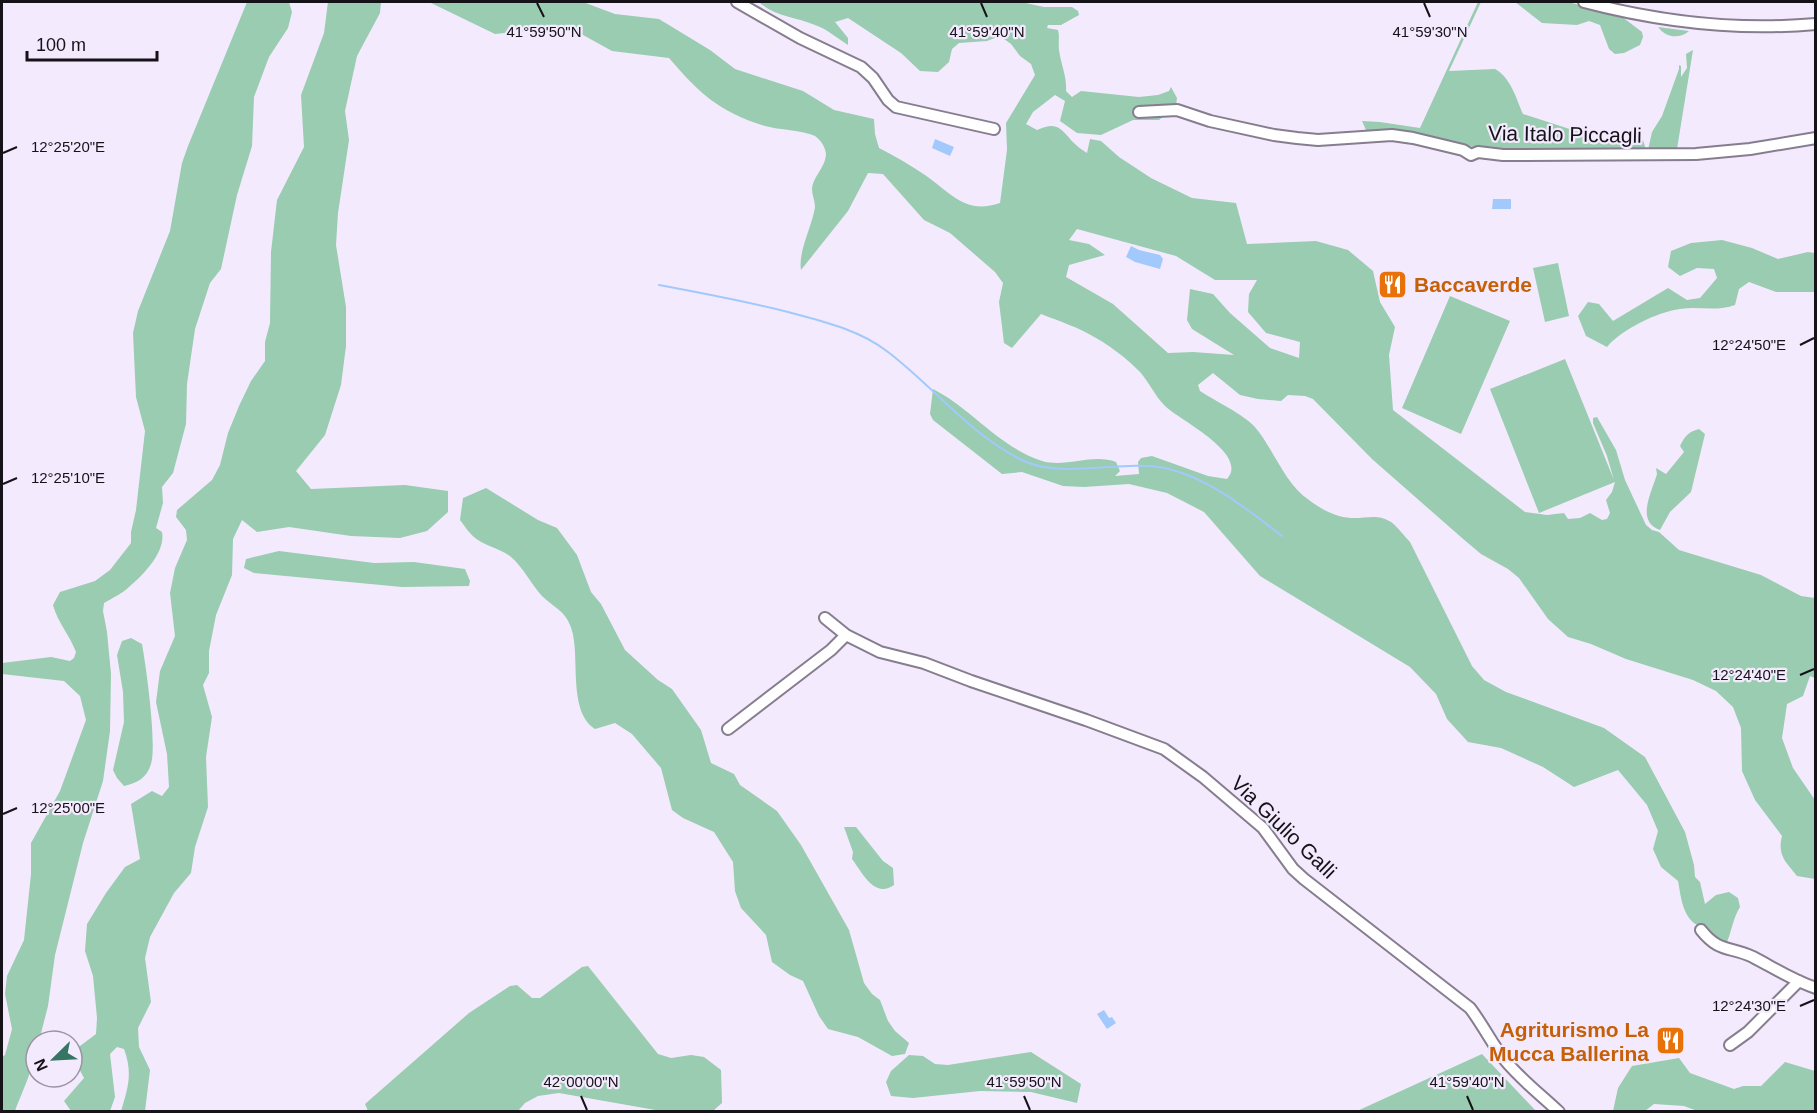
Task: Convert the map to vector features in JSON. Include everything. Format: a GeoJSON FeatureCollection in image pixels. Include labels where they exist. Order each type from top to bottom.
{"type":"FeatureCollection","features":[{"type":"Feature","properties":{"kind":"street"},"geometry":{"type":"LineString","coordinates":[[737,2],[800,38],[861,67],[896,107],[994,129]]}},
{"type":"Feature","properties":{"kind":"street"},"geometry":{"type":"LineString","coordinates":[[1584,2],[1691,23],[1760,26],[1815,24]]}},
{"type":"Feature","properties":{"kind":"street","name":"Via Italo Piccagli"},"geometry":{"type":"LineString","coordinates":[[1139,112],[1177,110],[1210,121],[1274,135],[1318,140],[1392,135],[1463,150],[1471,155],[1478,152],[1503,155],[1696,154],[1750,149],[1815,138]]}},
{"type":"Feature","properties":{"kind":"street","name":"Via Giulio Galli"},"geometry":{"type":"LineString","coordinates":[[825,618],[846,636],[880,652],[924,663],[999,692],[1151,743],[1169,753],[1203,777],[1263,828],[1297,873],[1470,1008],[1503,1058],[1522,1079],[1559,1112]]}},
{"type":"Feature","properties":{"kind":"street"},"geometry":{"type":"LineString","coordinates":[[728,729],[846,636]]}},
{"type":"Feature","properties":{"kind":"street"},"geometry":{"type":"LineString","coordinates":[[1701,930],[1709,941],[1722,948],[1745,954],[1815,988]]}},
{"type":"Feature","properties":{"kind":"street"},"geometry":{"type":"LineString","coordinates":[[1730,1045],[1748,1032],[1799,981]]}},
{"type":"Feature","properties":{"kind":"green space"},"geometry":{"type":"Polygon","coordinates":[[[247,2],[289,2],[292,12],[288,28],[269,57],[254,97],[252,146],[237,195],[221,269],[210,283],[195,329],[187,384],[186,424],[173,473],[162,487],[163,503],[156,528],[162,532],[160,547],[152,563],[141,576],[123,592],[104,603],[111,674],[110,731],[103,781],[83,843],[55,955],[48,1006],[42,1029],[24,1029],[24,1087],[15,1111],[2,1111],[2,1057],[5,1055],[12,1029],[5,994],[7,976],[24,940],[31,874],[31,843],[60,791],[86,720],[80,696],[64,681],[2,674],[2,663],[51,657],[70,661],[74,658],[76,652],[53,605],[60,592],[95,581],[110,570],[131,543],[145,431],[136,397],[133,333],[138,311],[170,231],[182,163],[247,2]]]}},
{"type":"Feature","properties":{"kind":"green space"},"geometry":{"type":"Polygon","coordinates":[[[328,2],[381,2],[380,13],[357,56],[345,111],[349,140],[338,213],[336,245],[346,307],[346,346],[341,385],[325,435],[296,471],[311,489],[405,485],[448,491],[448,512],[427,531],[400,538],[351,536],[289,527],[257,532],[242,520],[233,539],[232,575],[216,615],[209,651],[209,673],[203,685],[212,717],[206,757],[208,807],[195,847],[191,873],[174,893],[150,937],[145,958],[151,1002],[138,1028],[139,1047],[150,1070],[145,1111],[121,1111],[129,1073],[124,1049],[117,1047],[110,1054],[115,1097],[110,1111],[71,1111],[64,1101],[74,1089],[84,1089],[84,1043],[96,1034],[97,1018],[93,976],[85,951],[87,924],[125,867],[140,859],[131,804],[152,791],[162,796],[169,787],[167,754],[156,702],[160,671],[175,636],[170,593],[175,568],[187,540],[186,530],[176,517],[177,510],[212,480],[220,465],[228,433],[239,406],[251,381],[265,361],[265,342],[270,323],[271,252],[277,200],[304,147],[301,95],[324,33],[328,2]]]}},
{"type":"Feature","properties":{"kind":"green space"},"geometry":{"type":"Polygon","coordinates":[[[429,2],[583,2],[615,14],[659,19],[710,50],[735,69],[803,91],[834,110],[874,119],[879,148],[919,171],[959,200],[977,206],[988,206],[1000,203],[1007,150],[1006,123],[1035,75],[1031,64],[1020,56],[1011,44],[1000,36],[987,41],[959,43],[952,49],[949,62],[938,72],[920,71],[901,53],[848,18],[835,22],[848,38],[848,45],[828,31],[808,22],[779,14],[759,2],[1021,2],[1044,7],[1072,7],[1078,11],[1079,15],[1061,25],[1048,25],[1047,28],[1058,30],[1066,91],[1072,97],[1081,91],[1139,97],[1158,95],[1169,91],[1171,87],[1177,98],[1176,106],[1159,120],[1133,120],[1101,135],[1077,133],[1060,121],[1065,101],[1055,95],[1033,112],[1026,124],[1037,130],[1051,126],[1059,128],[1087,153],[1090,139],[1101,141],[1119,157],[1151,178],[1192,198],[1236,203],[1247,244],[1316,241],[1348,250],[1373,271],[1380,302],[1395,327],[1389,355],[1393,410],[1525,512],[1547,515],[1564,513],[1568,519],[1580,518],[1590,513],[1602,520],[1607,519],[1610,513],[1606,500],[1615,482],[1539,513],[1490,389],[1565,359],[1614,480],[1593,418],[1597,417],[1616,450],[1625,480],[1646,525],[1659,532],[1679,550],[1761,575],[1801,596],[1815,598],[1815,678],[1810,676],[1803,696],[1787,704],[1782,738],[1793,768],[1815,800],[1815,879],[1797,876],[1789,867],[1782,853],[1782,836],[1755,800],[1742,771],[1741,728],[1733,707],[1716,691],[1693,680],[1626,659],[1568,637],[1548,619],[1519,578],[1481,554],[1462,538],[1372,459],[1313,399],[1288,395],[1281,401],[1240,395],[1213,373],[1198,385],[1200,391],[1236,412],[1254,426],[1300,493],[1314,503],[1339,516],[1381,518],[1396,526],[1410,542],[1472,666],[1484,680],[1506,692],[1604,728],[1645,757],[1685,832],[1695,877],[1700,882],[1705,904],[1716,895],[1729,892],[1738,898],[1740,907],[1727,942],[1718,943],[1711,933],[1697,925],[1688,916],[1678,881],[1661,867],[1653,849],[1658,831],[1647,805],[1618,770],[1574,787],[1543,767],[1501,748],[1468,742],[1447,719],[1436,694],[1410,667],[1260,576],[1204,512],[1167,493],[1129,484],[1063,486],[1022,472],[1002,474],[933,420],[930,414],[933,389],[947,397],[1012,447],[1042,461],[1060,463],[1107,460],[1116,462],[1120,471],[1115,476],[1139,474],[1138,462],[1141,458],[1152,456],[1208,476],[1227,479],[1231,469],[1229,459],[1221,448],[1165,406],[1131,363],[1090,334],[1041,314],[1012,348],[1004,343],[999,302],[1003,283],[995,272],[950,233],[924,220],[883,174],[868,173],[848,211],[801,270],[803,247],[815,207],[813,185],[826,155],[824,147],[815,136],[765,126],[722,108],[700,91],[669,58],[612,51],[574,30],[560,28],[495,34],[429,2]],[[1077,229],[1069,240],[1089,244],[1105,255],[1069,265],[1066,277],[1113,304],[1168,353],[1234,355],[1192,329],[1187,320],[1190,289],[1213,294],[1230,313],[1270,348],[1299,358],[1300,342],[1266,333],[1248,312],[1249,294],[1257,280],[1215,280],[1176,256],[1077,229]]]}},
{"type":"Feature","properties":{"kind":"green space"},"geometry":{"type":"Polygon","coordinates":[[[1478,2],[1481,2],[1449,71],[1495,69],[1509,83],[1523,114],[1582,133],[1586,140],[1643,140],[1646,150],[1533,151],[1488,148],[1366,130],[1362,121],[1420,128],[1478,2]]]}},
{"type":"Feature","properties":{"kind":"green space"},"geometry":{"type":"Polygon","coordinates":[[[1515,2],[1568,2],[1621,16],[1642,32],[1643,37],[1640,45],[1624,53],[1615,54],[1609,49],[1600,25],[1589,21],[1577,25],[1542,23],[1515,2]]]}},
{"type":"Feature","properties":{"kind":"green space"},"geometry":{"type":"Polygon","coordinates":[[[1658,27],[1689,31],[1681,36],[1672,36],[1664,33],[1658,27]]]}},
{"type":"Feature","properties":{"kind":"green space"},"geometry":{"type":"Polygon","coordinates":[[[1693,50],[1677,149],[1648,150],[1652,132],[1662,116],[1679,65],[1681,66],[1681,77],[1687,68],[1686,54],[1693,50]]]}},
{"type":"Feature","properties":{"kind":"green space"},"geometry":{"type":"Polygon","coordinates":[[[1722,240],[1752,248],[1778,259],[1808,252],[1815,253],[1815,292],[1776,292],[1749,282],[1739,289],[1735,305],[1721,308],[1680,309],[1661,314],[1630,328],[1607,347],[1586,336],[1578,316],[1588,302],[1599,304],[1613,321],[1668,288],[1687,300],[1700,298],[1717,278],[1714,269],[1697,268],[1680,276],[1668,267],[1671,251],[1691,243],[1722,240]]]}},
{"type":"Feature","properties":{"kind":"green space"},"geometry":{"type":"Polygon","coordinates":[[[1558,263],[1569,316],[1545,322],[1533,268],[1558,263]]]}},
{"type":"Feature","properties":{"kind":"green space"},"geometry":{"type":"Polygon","coordinates":[[[1450,296],[1510,321],[1461,434],[1402,408],[1450,296]]]}},
{"type":"Feature","properties":{"kind":"green space"},"geometry":{"type":"Polygon","coordinates":[[[1699,429],[1705,434],[1691,492],[1670,512],[1660,530],[1652,526],[1647,513],[1649,497],[1657,474],[1656,468],[1666,474],[1684,452],[1680,446],[1685,437],[1699,429]]]}},
{"type":"Feature","properties":{"kind":"green space"},"geometry":{"type":"Polygon","coordinates":[[[486,488],[538,520],[557,528],[577,555],[591,592],[601,604],[625,650],[658,680],[672,689],[701,730],[711,763],[734,774],[740,785],[777,811],[801,845],[849,930],[864,983],[880,1000],[888,1021],[895,1031],[909,1043],[905,1054],[892,1056],[858,1037],[828,1029],[819,1016],[803,981],[772,962],[766,935],[741,908],[735,891],[733,862],[714,832],[683,818],[672,810],[661,768],[632,734],[615,723],[595,729],[586,720],[578,695],[575,650],[568,620],[562,612],[542,596],[511,557],[478,540],[460,520],[463,498],[486,488]]]}},
{"type":"Feature","properties":{"kind":"green space"},"geometry":{"type":"Polygon","coordinates":[[[279,551],[374,563],[414,562],[465,569],[470,581],[469,586],[402,587],[254,573],[244,568],[246,559],[279,551]]]}},
{"type":"Feature","properties":{"kind":"green space"},"geometry":{"type":"Polygon","coordinates":[[[131,638],[142,644],[150,705],[153,754],[149,769],[144,776],[124,786],[113,770],[124,722],[123,692],[117,655],[122,641],[131,638]]]}},
{"type":"Feature","properties":{"kind":"green space"},"geometry":{"type":"Polygon","coordinates":[[[844,827],[856,827],[883,861],[893,868],[894,885],[880,889],[864,877],[852,859],[853,852],[844,827]]]}},
{"type":"Feature","properties":{"kind":"green space"},"geometry":{"type":"Polygon","coordinates":[[[588,966],[658,1054],[671,1058],[691,1055],[704,1057],[721,1070],[722,1103],[714,1110],[661,1111],[559,1093],[538,1096],[525,1103],[518,1111],[368,1111],[365,1104],[469,1013],[510,986],[517,985],[532,998],[540,998],[582,967],[588,966]]]}},
{"type":"Feature","properties":{"kind":"green space"},"geometry":{"type":"Polygon","coordinates":[[[1031,1052],[1081,1084],[1077,1103],[1031,1092],[980,1091],[913,1098],[891,1096],[886,1082],[891,1071],[909,1055],[923,1056],[935,1064],[948,1065],[1031,1052]]]}},
{"type":"Feature","properties":{"kind":"green space"},"geometry":{"type":"Polygon","coordinates":[[[1482,1054],[1536,1111],[1357,1111],[1368,1106],[1482,1054]]]}},
{"type":"Feature","properties":{"kind":"green space"},"geometry":{"type":"Polygon","coordinates":[[[1679,1058],[1690,1073],[1734,1089],[1743,1086],[1761,1086],[1785,1062],[1815,1071],[1815,1111],[1700,1112],[1684,1106],[1654,1104],[1645,1111],[1613,1111],[1618,1088],[1632,1066],[1679,1058]]]}},
{"type":"Feature","properties":{"kind":"water"},"geometry":{"type":"Polygon","coordinates":[[[935,139],[954,147],[950,156],[932,148],[935,139]]]}},
{"type":"Feature","properties":{"kind":"water"},"geometry":{"type":"Polygon","coordinates":[[[1493,199],[1511,199],[1511,209],[1492,209],[1493,199]]]}},
{"type":"Feature","properties":{"kind":"water"},"geometry":{"type":"Polygon","coordinates":[[[1131,246],[1160,255],[1163,259],[1160,269],[1126,257],[1131,246]]]}},
{"type":"Feature","properties":{"kind":"water"},"geometry":{"type":"Polygon","coordinates":[[[1104,1010],[1116,1023],[1107,1029],[1097,1014],[1104,1010]]]}},
{"type":"Feature","properties":{"kind":"waterway"},"geometry":{"type":"LineString","coordinates":[[659,285],[772,308],[853,332],[888,352],[985,437],[1022,460],[1038,466],[1055,468],[1130,466],[1165,468],[1212,487],[1282,536]]}},
{"type":"Feature","properties":{"kind":"place","name":"Baccaverde"},"geometry":{"type":"Point","coordinates":[1393,284]}},
{"type":"Feature","properties":{"kind":"place","name":"Agriturismo La Mucca Ballerina"},"geometry":{"type":"Point","coordinates":[1670,1041]}}]}
